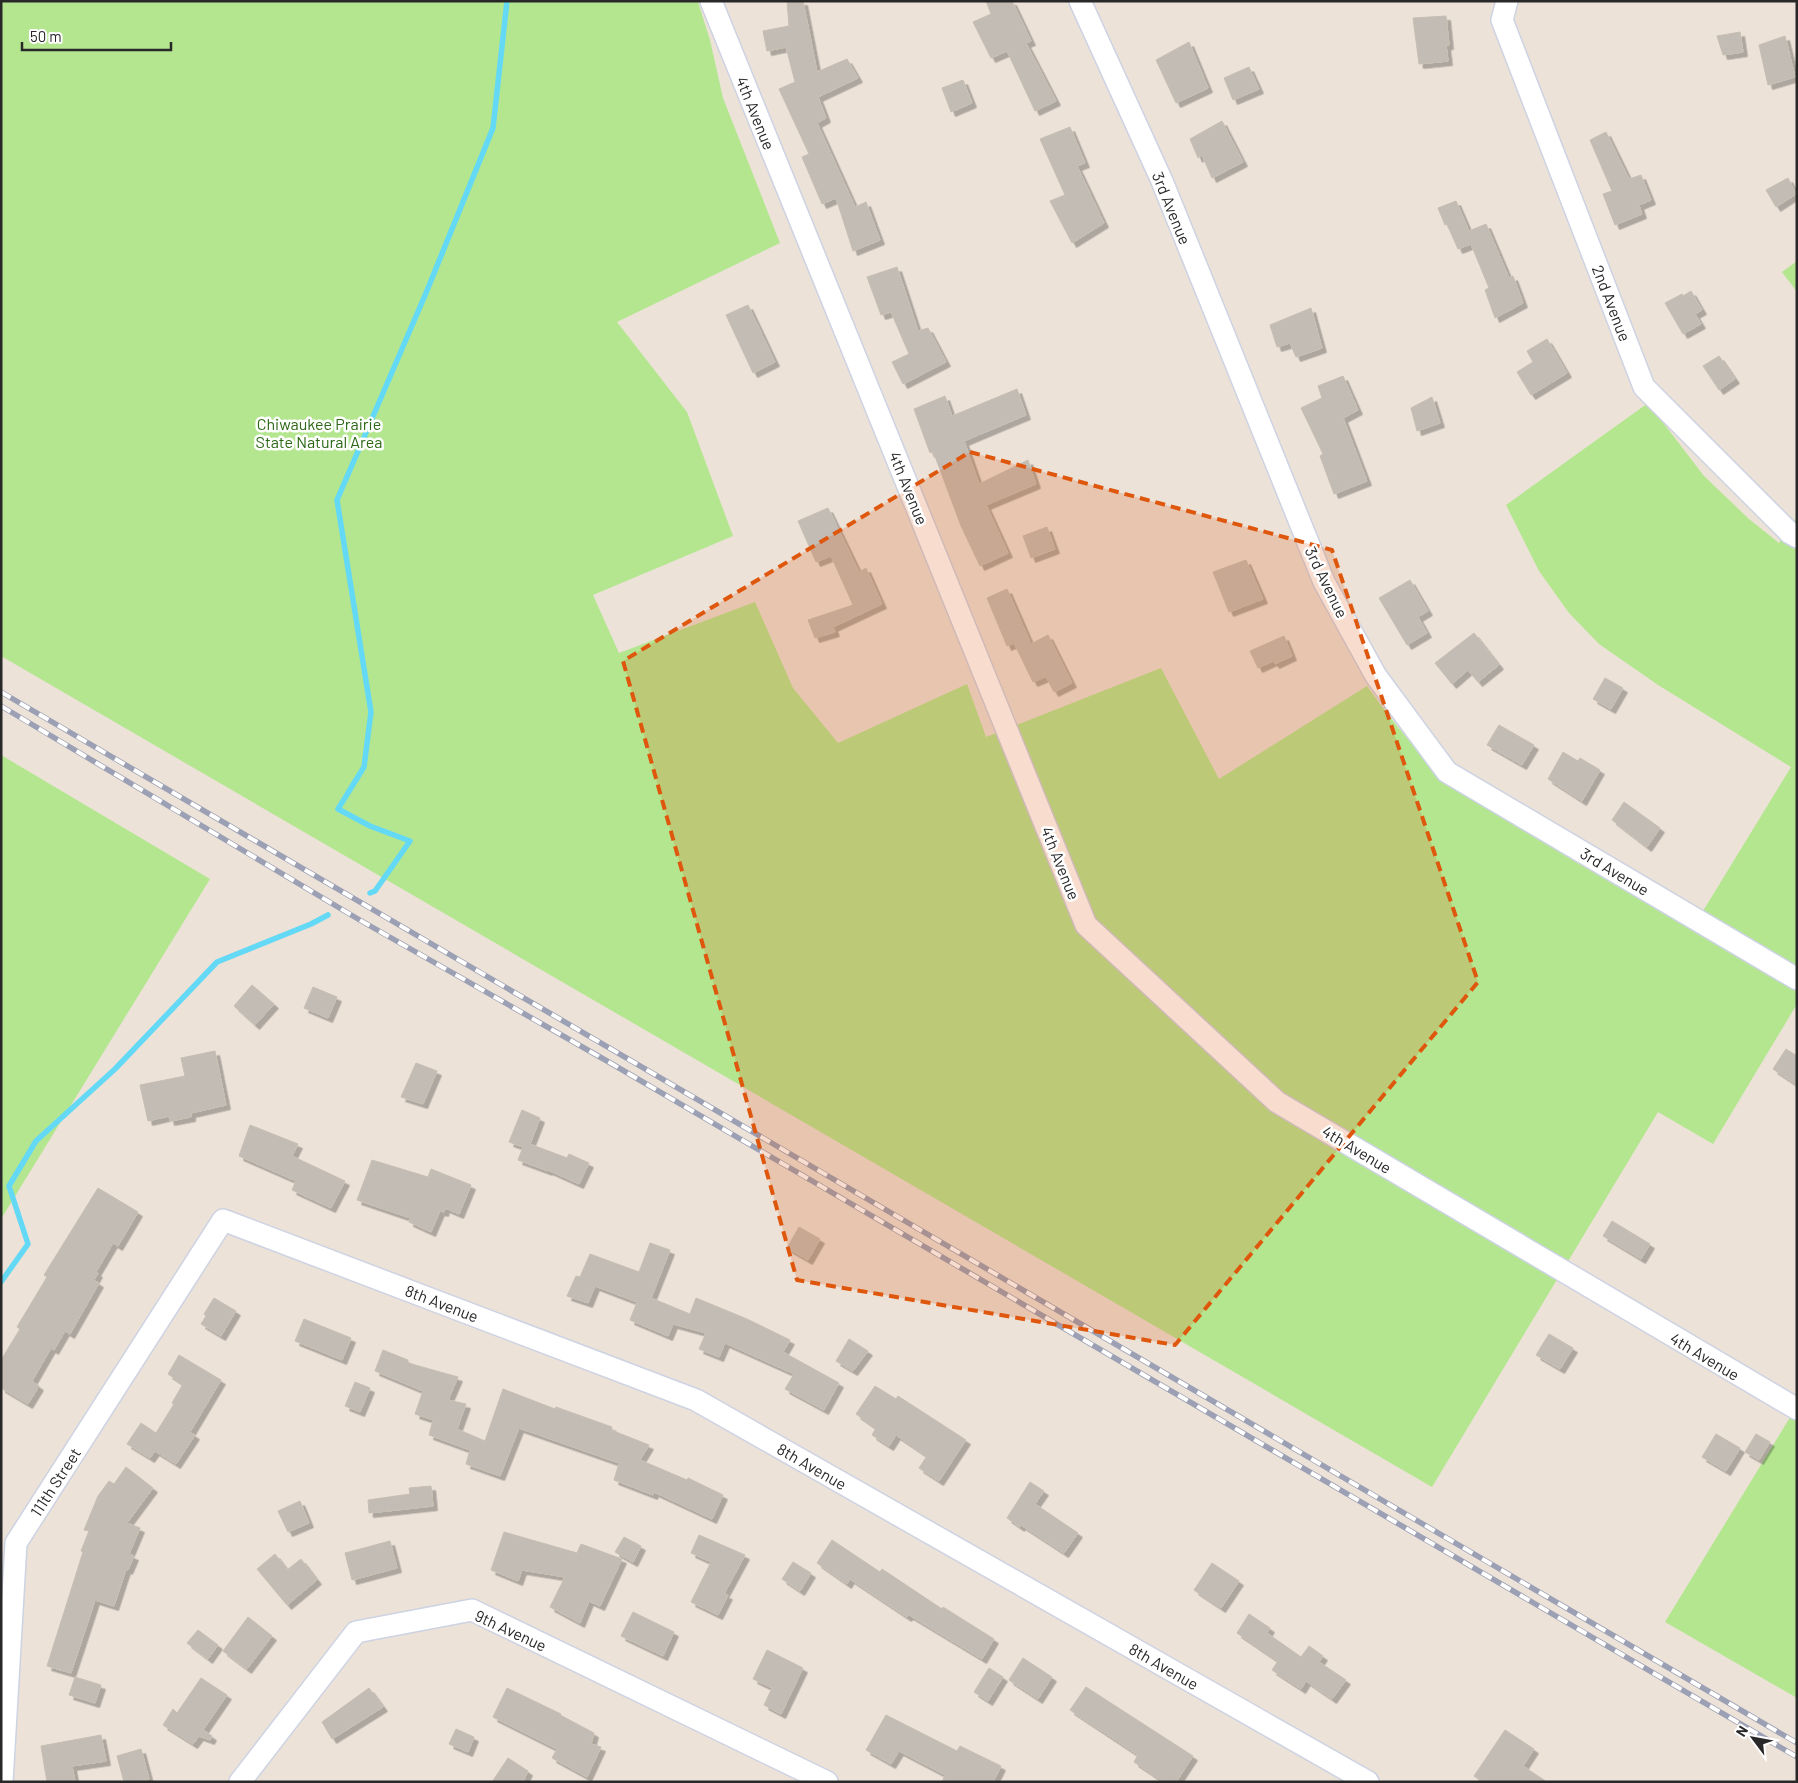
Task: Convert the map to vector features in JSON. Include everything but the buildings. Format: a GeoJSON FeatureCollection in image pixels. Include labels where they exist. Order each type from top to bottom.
{"type":"FeatureCollection","features":[{"type":"Feature","properties":{"kind":"street","name":"4th Avenue"},"geometry":{"type":"LineString","coordinates":[[710,1],[1086,925],[1277,1102],[1797,1409]]}},
{"type":"Feature","properties":{"kind":"street","name":"3rd Avenue"},"geometry":{"type":"LineString","coordinates":[[1080,1],[1162,181],[1324,582],[1376,676],[1447,772],[1797,979]]}},
{"type":"Feature","properties":{"kind":"street","name":"2nd Avenue"},"geometry":{"type":"LineString","coordinates":[[1504,10],[1644,387],[1783,526],[1797,537]]}},
{"type":"Feature","properties":{"kind":"street","name":"8th Avenue"},"geometry":{"type":"LineString","coordinates":[[223,1220],[696,1400],[1366,1781]]}},
{"type":"Feature","properties":{"kind":"street","name":"111th Street"},"geometry":{"type":"LineString","coordinates":[[2,1782],[16,1543],[223,1220]]}},
{"type":"Feature","properties":{"kind":"street","name":"9th Avenue"},"geometry":{"type":"LineString","coordinates":[[240,1782],[356,1632],[472,1610],[827,1782]]}},
{"type":"Feature","properties":{"kind":"highlighted area"},"geometry":{"type":"Polygon","coordinates":[[[970,452],[1332,550],[1478,982],[1175,1345],[797,1280],[623,661],[970,452]]]}},
{"type":"Feature","properties":{"kind":"green space","name":"Chiwaukee Prairie State Natural Area"},"geometry":{"type":"Polygon","coordinates":[[[1,1],[698,2],[710,40],[723,98],[780,243],[617,322],[687,412],[733,536],[593,595],[619,653],[755,602],[793,688],[838,743],[967,684],[986,737],[1161,668],[1219,779],[1367,686],[1388,715],[1436,769],[1473,799],[1500,817],[1692,929],[1791,767],[1658,685],[1599,644],[1569,613],[1539,571],[1506,505],[1648,403],[1704,476],[1749,519],[1779,543],[1797,517],[1797,1004],[1713,1144],[1658,1112],[1432,1487],[1,656],[1,1]]]}},
{"type":"Feature","properties":{"kind":"green space"},"geometry":{"type":"Polygon","coordinates":[[[1797,261],[1797,292],[1782,272],[1797,261]]]}},
{"type":"Feature","properties":{"kind":"green space"},"geometry":{"type":"Polygon","coordinates":[[[1,755],[210,879],[1,1219],[1,755]]]}},
{"type":"Feature","properties":{"kind":"green space"},"geometry":{"type":"Polygon","coordinates":[[[1792,1414],[1797,1417],[1797,1698],[1665,1622],[1792,1414]]]}},
{"type":"Feature","properties":{"kind":"waterway"},"geometry":{"type":"LineString","coordinates":[[370,893],[375,891],[410,841],[370,826],[338,809],[364,767],[371,712],[337,500],[426,293],[493,128],[507,1]]}},
{"type":"Feature","properties":{"kind":"waterway"},"geometry":{"type":"LineString","coordinates":[[1,1282],[28,1244],[9,1186],[36,1141],[115,1069],[217,962],[311,924],[328,915]]}},
{"type":"Feature","properties":{"kind":"railway"},"geometry":{"type":"LineString","coordinates":[[1,692],[1797,1743]]}},
{"type":"Feature","properties":{"kind":"railway"},"geometry":{"type":"LineString","coordinates":[[1,706],[358,919],[607,1061],[1797,1757]]}}]}
